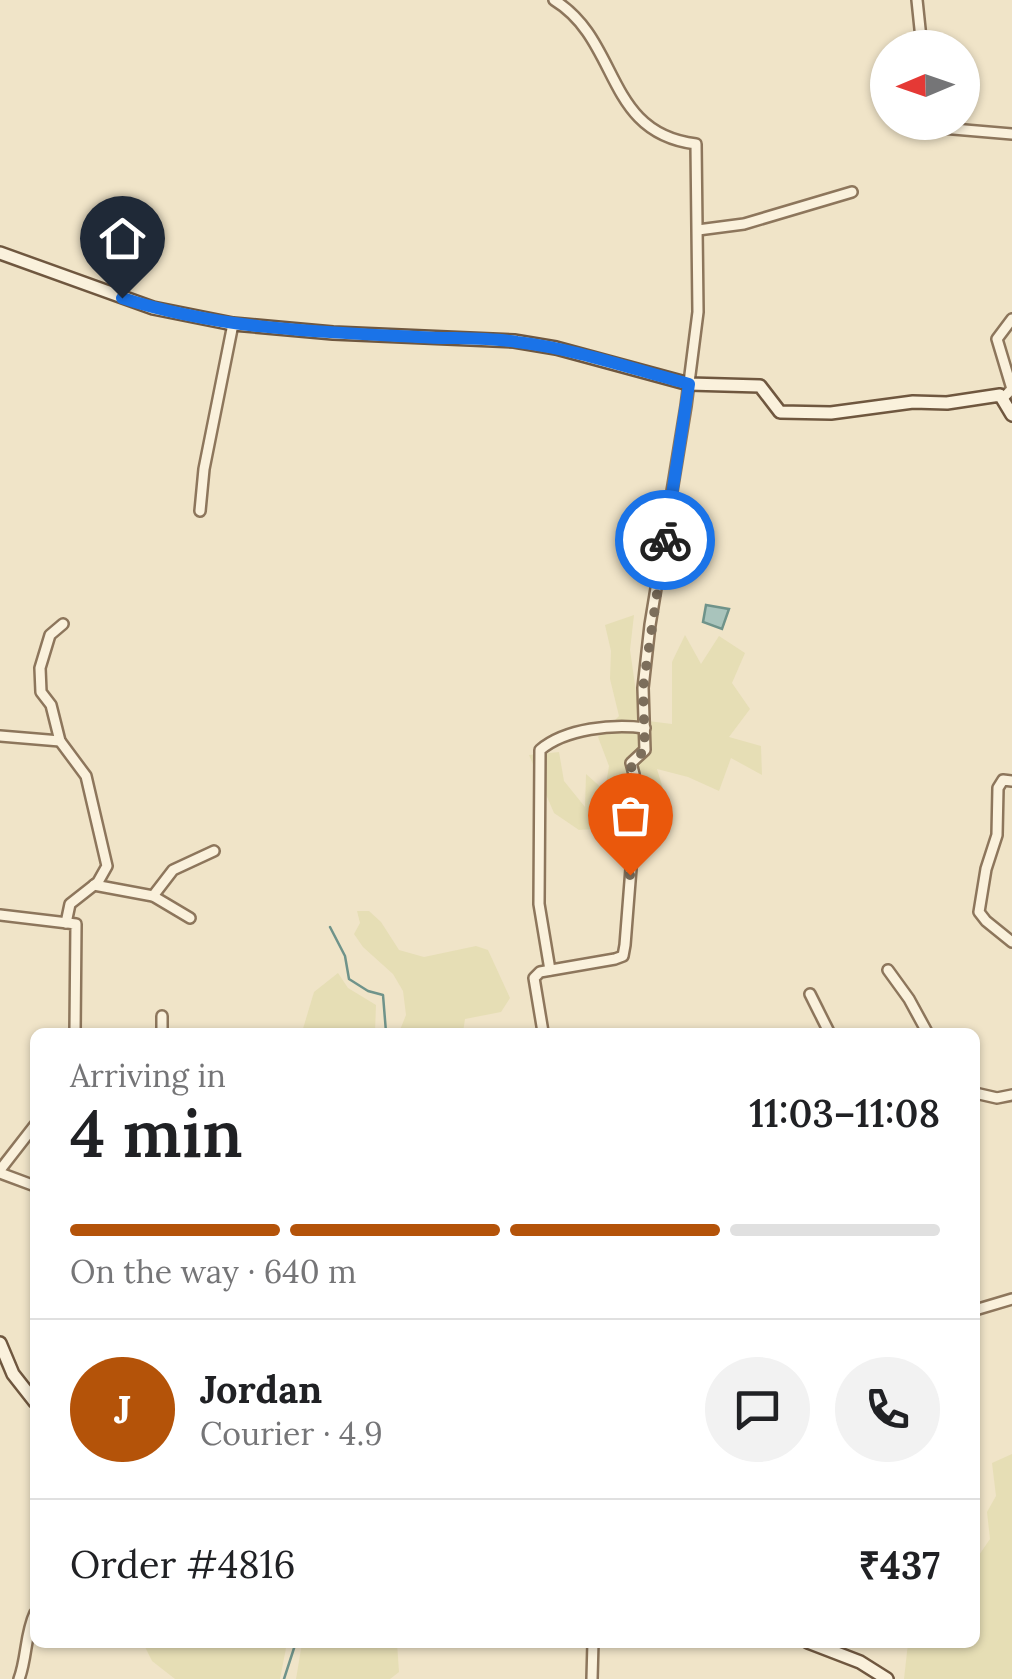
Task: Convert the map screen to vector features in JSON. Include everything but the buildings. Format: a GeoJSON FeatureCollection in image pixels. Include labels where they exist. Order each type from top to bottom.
{"type":"FeatureCollection","features":[{"type":"Feature","properties":{"kind":"main road"},"geometry":{"type":"LineString","coordinates":[[0,252],[153,308],[233,324],[514,341],[556,348],[689,384],[760,386],[780,412],[831,413],[986,396],[1004,398],[1012,415]]}},
{"type":"Feature","properties":{"kind":"main road"},"geometry":{"type":"LineString","coordinates":[[0,1344],[13,1374],[30,1396]]}},
{"type":"Feature","properties":{"kind":"main road"},"geometry":{"type":"LineString","coordinates":[[826,1648],[887,1679]]}},
{"type":"Feature","properties":{"kind":"street"},"geometry":{"type":"LineString","coordinates":[[542,1028],[534,978],[540,972],[623,956],[633,843],[631,763],[645,750],[643,688],[650,625],[698,312],[696,144],[678,142],[644,124],[621,98],[609,65],[576,14],[554,0]]}},
{"type":"Feature","properties":{"kind":"street"},"geometry":{"type":"LineString","coordinates":[[917,0],[920,30]]}},
{"type":"Feature","properties":{"kind":"street"},"geometry":{"type":"LineString","coordinates":[[980,131],[1012,134]]}},
{"type":"Feature","properties":{"kind":"street"},"geometry":{"type":"LineString","coordinates":[[698,230],[744,224],[852,192]]}},
{"type":"Feature","properties":{"kind":"street"},"geometry":{"type":"LineString","coordinates":[[1004,398],[1012,389],[997,339],[1012,319]]}},
{"type":"Feature","properties":{"kind":"street"},"geometry":{"type":"LineString","coordinates":[[200,511],[204,469],[233,324]]}},
{"type":"Feature","properties":{"kind":"street"},"geometry":{"type":"LineString","coordinates":[[64,624],[50,636],[40,668],[41,692],[51,705],[60,741],[86,776],[107,866],[94,885],[70,904],[66,924]]}},
{"type":"Feature","properties":{"kind":"street"},"geometry":{"type":"LineString","coordinates":[[550,970],[539,904],[540,750],[556,740],[602,726],[644,728]]}},
{"type":"Feature","properties":{"kind":"street"},"geometry":{"type":"LineString","coordinates":[[0,736],[60,741]]}},
{"type":"Feature","properties":{"kind":"street"},"geometry":{"type":"LineString","coordinates":[[1012,782],[1004,780],[998,788],[999,824],[979,912],[1012,942]]}},
{"type":"Feature","properties":{"kind":"street"},"geometry":{"type":"LineString","coordinates":[[154,896],[173,870],[214,851]]}},
{"type":"Feature","properties":{"kind":"street"},"geometry":{"type":"LineString","coordinates":[[94,885],[154,896],[190,918]]}},
{"type":"Feature","properties":{"kind":"street"},"geometry":{"type":"LineString","coordinates":[[0,915],[76,924],[75,1028]]}},
{"type":"Feature","properties":{"kind":"street"},"geometry":{"type":"LineString","coordinates":[[888,970],[925,1028]]}},
{"type":"Feature","properties":{"kind":"street"},"geometry":{"type":"LineString","coordinates":[[810,994],[827,1028]]}},
{"type":"Feature","properties":{"kind":"street"},"geometry":{"type":"LineString","coordinates":[[162,1016],[162,1028]]}},
{"type":"Feature","properties":{"kind":"street"},"geometry":{"type":"LineString","coordinates":[[980,1094],[996,1098],[1012,1094]]}},
{"type":"Feature","properties":{"kind":"street"},"geometry":{"type":"LineString","coordinates":[[30,1132],[0,1172],[30,1184]]}},
{"type":"Feature","properties":{"kind":"street"},"geometry":{"type":"LineString","coordinates":[[980,1309],[1012,1299]]}},
{"type":"Feature","properties":{"kind":"street"},"geometry":{"type":"LineString","coordinates":[[19,1679],[26,1660],[30,1624]]}},
{"type":"Feature","properties":{"kind":"street"},"geometry":{"type":"LineString","coordinates":[[592,1679],[593,1648]]}},
{"type":"Feature","properties":{"kind":"shaded area"},"geometry":{"type":"Polygon","coordinates":[[[634,615],[630,650],[640,720],[672,724],[672,662],[685,635],[701,664],[719,636],[745,653],[732,683],[750,709],[729,737],[761,746],[762,775],[731,758],[719,791],[657,769],[667,802],[608,828],[579,830],[554,813],[529,755],[559,752],[564,781],[585,807],[586,774],[605,791],[609,766],[598,737],[619,716],[610,679],[611,651],[605,625],[634,615]]]}},
{"type":"Feature","properties":{"kind":"shaded area"},"geometry":{"type":"Polygon","coordinates":[[[357,911],[369,911],[399,950],[424,957],[476,946],[488,950],[510,998],[501,1012],[465,1019],[464,1028],[401,1028],[406,1015],[403,991],[393,974],[354,934],[360,923],[357,911]]]}},
{"type":"Feature","properties":{"kind":"shaded area"},"geometry":{"type":"Polygon","coordinates":[[[338,973],[348,988],[376,1005],[375,1028],[303,1028],[314,992],[338,973]]]}},
{"type":"Feature","properties":{"kind":"shaded area"},"geometry":{"type":"Polygon","coordinates":[[[1012,1454],[1012,1679],[904,1679],[907,1648],[980,1648],[980,1554],[990,1539],[987,1512],[996,1496],[992,1463],[1012,1454]]]}},
{"type":"Feature","properties":{"kind":"shaded area"},"geometry":{"type":"Polygon","coordinates":[[[146,1648],[286,1648],[280,1679],[175,1679],[152,1661],[146,1648]]]}},
{"type":"Feature","properties":{"kind":"shaded area"},"geometry":{"type":"Polygon","coordinates":[[[301,1648],[397,1648],[399,1672],[390,1679],[296,1679],[301,1648]]]}},
{"type":"Feature","properties":{"kind":"water"},"geometry":{"type":"Polygon","coordinates":[[[706,605],[729,609],[722,629],[703,622],[706,605]]]}},
{"type":"Feature","properties":{"kind":"waterway"},"geometry":{"type":"LineString","coordinates":[[330,927],[345,956],[349,979],[383,995],[386,1028]]}},
{"type":"Feature","properties":{"kind":"waterway"},"geometry":{"type":"LineString","coordinates":[[284,1679],[294,1648]]}},
{"type":"Feature","properties":{"kind":"way so far"},"geometry":{"type":"LineString","coordinates":[[630,875],[634,793],[631,763],[645,750],[643,688],[665,540]]}},
{"type":"Feature","properties":{"kind":"route"},"geometry":{"type":"LineString","coordinates":[[122,298],[233,324],[514,341],[556,348],[689,384],[665,540]]}}]}
